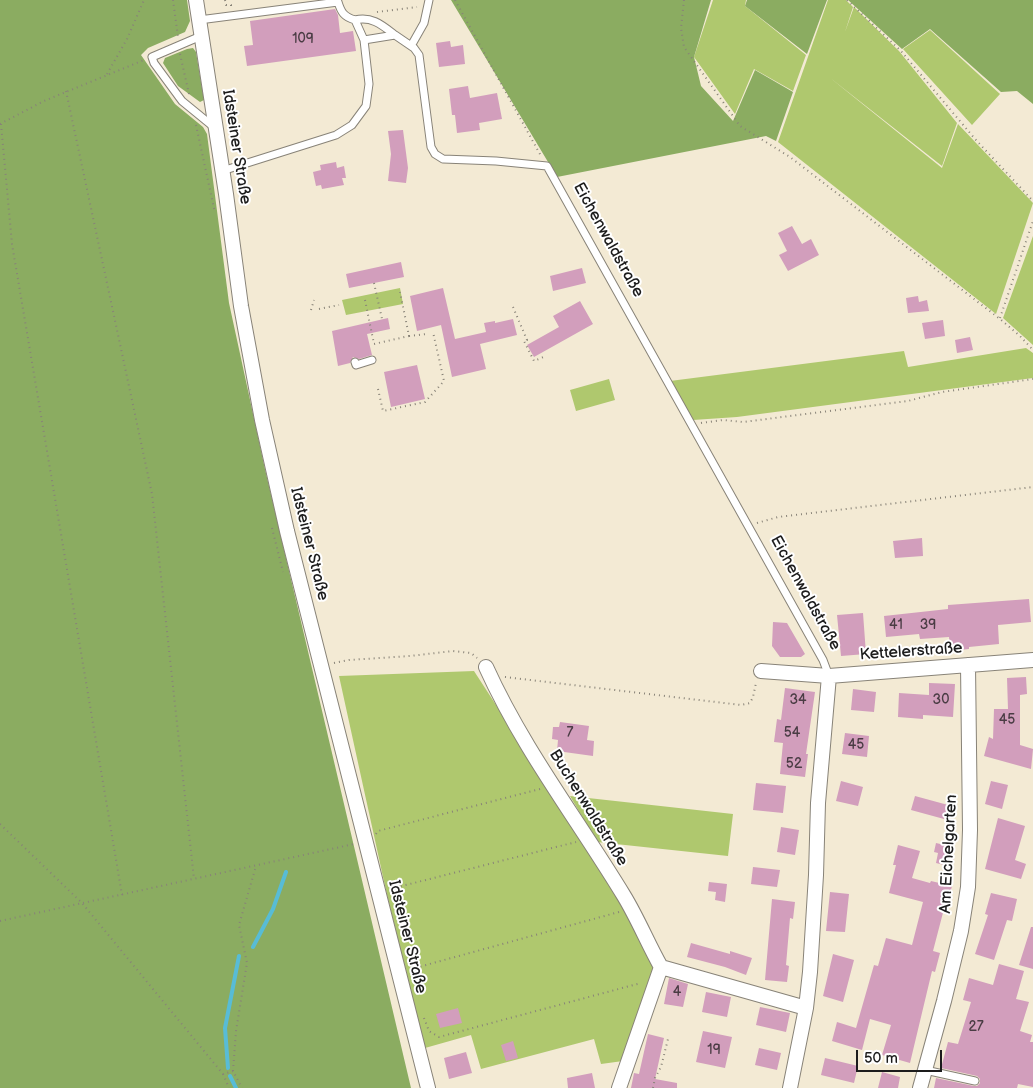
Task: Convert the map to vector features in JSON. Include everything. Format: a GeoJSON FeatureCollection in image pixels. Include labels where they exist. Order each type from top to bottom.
{"type":"FeatureCollection","features":[{"type":"Feature","properties":{"kind":"street","name":"Idsteiner Straße"},"geometry":{"type":"LineString","coordinates":[[196,0],[241,306],[262,420],[287,531],[428,1088]]}},
{"type":"Feature","properties":{"kind":"street","name":"Kettelerstraße"},"geometry":{"type":"LineString","coordinates":[[761,671],[829,676],[1033,660]]}},
{"type":"Feature","properties":{"kind":"street","name":"Am Eichelgarten"},"geometry":{"type":"LineString","coordinates":[[920,1088],[961,931],[968,886],[970,830],[968,665]]}},
{"type":"Feature","properties":{"kind":"street","name":"Buchenwaldstraße"},"geometry":{"type":"LineString","coordinates":[[486,667],[502,701],[630,908],[659,973]]}},
{"type":"Feature","properties":{"kind":"street","name":"Eichenwaldstraße"},"geometry":{"type":"LineString","coordinates":[[790,1088],[806,1008],[810,972],[818,803],[829,676]]}},
{"type":"Feature","properties":{"kind":"street"},"geometry":{"type":"LineString","coordinates":[[619,1088],[659,973],[806,1008]]}},
{"type":"Feature","properties":{"kind":"lane"},"geometry":{"type":"LineString","coordinates":[[411,46],[424,22],[429,0]]}},
{"type":"Feature","properties":{"kind":"lane"},"geometry":{"type":"LineString","coordinates":[[198,20],[338,2],[341,12],[348,18],[354,20],[364,18],[374,20],[411,46],[419,55],[431,147],[434,154],[443,159],[496,161],[547,166]]}},
{"type":"Feature","properties":{"kind":"lane"},"geometry":{"type":"LineString","coordinates":[[222,171],[336,135],[352,125],[366,106],[369,84],[364,40],[354,20]]}},
{"type":"Feature","properties":{"kind":"lane"},"geometry":{"type":"LineString","coordinates":[[364,40],[395,35]]}},
{"type":"Feature","properties":{"kind":"lane"},"geometry":{"type":"LineString","coordinates":[[200,36],[152,57],[154,63],[182,100],[215,128]]}},
{"type":"Feature","properties":{"kind":"lane","name":"Eichenwaldstraße"},"geometry":{"type":"LineString","coordinates":[[547,166],[823,660],[829,676]]}},
{"type":"Feature","properties":{"kind":"lane"},"geometry":{"type":"LineString","coordinates":[[355,362],[356,365],[372,360]]}},
{"type":"Feature","properties":{"kind":"lane"},"geometry":{"type":"LineString","coordinates":[[925,1070],[975,1081]]}},
{"type":"Feature","properties":{"kind":"path"},"geometry":{"type":"LineString","coordinates":[[107,74],[127,39],[144,0]]}},
{"type":"Feature","properties":{"kind":"path"},"geometry":{"type":"LineString","coordinates":[[173,0],[178,46],[193,111]]}},
{"type":"Feature","properties":{"kind":"path"},"geometry":{"type":"LineString","coordinates":[[225,0],[226,5],[230,5]]}},
{"type":"Feature","properties":{"kind":"path"},"geometry":{"type":"LineString","coordinates":[[455,0],[547,166]]}},
{"type":"Feature","properties":{"kind":"path"},"geometry":{"type":"LineString","coordinates":[[684,0],[681,28],[684,47],[740,126],[790,157],[1000,319],[1033,350]]}},
{"type":"Feature","properties":{"kind":"path"},"geometry":{"type":"LineString","coordinates":[[847,0],[902,51],[974,139],[1033,201]]}},
{"type":"Feature","properties":{"kind":"path"},"geometry":{"type":"LineString","coordinates":[[364,18],[378,12],[417,8]]}},
{"type":"Feature","properties":{"kind":"path"},"geometry":{"type":"LineString","coordinates":[[122,894],[12,244],[0,124],[44,101],[152,57]]}},
{"type":"Feature","properties":{"kind":"path"},"geometry":{"type":"LineString","coordinates":[[66,92],[152,494],[194,879]]}},
{"type":"Feature","properties":{"kind":"path"},"geometry":{"type":"LineString","coordinates":[[1000,319],[1033,221]]}},
{"type":"Feature","properties":{"kind":"path"},"geometry":{"type":"LineString","coordinates":[[374,283],[382,319]]}},
{"type":"Feature","properties":{"kind":"path"},"geometry":{"type":"LineString","coordinates":[[400,292],[409,336]]}},
{"type":"Feature","properties":{"kind":"path"},"geometry":{"type":"LineString","coordinates":[[311,310],[314,300]]}},
{"type":"Feature","properties":{"kind":"path"},"geometry":{"type":"LineString","coordinates":[[365,300],[374,344],[427,334]]}},
{"type":"Feature","properties":{"kind":"path"},"geometry":{"type":"LineString","coordinates":[[319,309],[339,305]]}},
{"type":"Feature","properties":{"kind":"path"},"geometry":{"type":"LineString","coordinates":[[514,307],[527,340],[524,341],[534,361],[546,356]]}},
{"type":"Feature","properties":{"kind":"path"},"geometry":{"type":"LineString","coordinates":[[378,389],[383,411],[425,402],[444,381],[433,332]]}},
{"type":"Feature","properties":{"kind":"path"},"geometry":{"type":"LineString","coordinates":[[691,424],[723,420],[743,422],[908,401],[942,392],[1033,379]]}},
{"type":"Feature","properties":{"kind":"path"},"geometry":{"type":"LineString","coordinates":[[748,526],[778,516],[1033,486]]}},
{"type":"Feature","properties":{"kind":"path"},"geometry":{"type":"LineString","coordinates":[[321,666],[349,660],[453,651],[471,653],[492,672],[505,677],[741,705],[750,703],[756,688],[757,672],[761,671]]}},
{"type":"Feature","properties":{"kind":"path"},"geometry":{"type":"LineString","coordinates":[[378,831],[552,784]]}},
{"type":"Feature","properties":{"kind":"path"},"geometry":{"type":"LineString","coordinates":[[0,824],[82,903],[223,1074],[229,1088]]}},
{"type":"Feature","properties":{"kind":"path"},"geometry":{"type":"LineString","coordinates":[[394,905],[394,888],[587,839]]}},
{"type":"Feature","properties":{"kind":"path"},"geometry":{"type":"LineString","coordinates":[[0,921],[365,842]]}},
{"type":"Feature","properties":{"kind":"path"},"geometry":{"type":"LineString","coordinates":[[242,1088],[233,1071],[236,1031],[247,963],[239,925],[256,865]]}},
{"type":"Feature","properties":{"kind":"path"},"geometry":{"type":"LineString","coordinates":[[415,968],[630,908]]}},
{"type":"Feature","properties":{"kind":"path"},"geometry":{"type":"LineString","coordinates":[[407,956],[415,968]]}},
{"type":"Feature","properties":{"kind":"path"},"geometry":{"type":"LineString","coordinates":[[413,974],[415,968]]}},
{"type":"Feature","properties":{"kind":"path"},"geometry":{"type":"LineString","coordinates":[[423,1014],[429,1031],[439,1037],[659,973]]}},
{"type":"Feature","properties":{"kind":"path"},"geometry":{"type":"LineString","coordinates":[[653,1088],[655,1078],[661,1067],[668,1039]]}},
{"type":"Feature","properties":{"kind":"path"},"geometry":{"type":"LineString","coordinates":[[223,1074],[233,1071]]}},
{"type":"Feature","properties":{"kind":"green space"},"geometry":{"type":"Polygon","coordinates":[[[0,0],[187,0],[190,21],[185,32],[148,48],[141,55],[175,104],[203,127],[207,134],[229,303],[265,469],[411,1088],[0,1088],[0,0]]]}},
{"type":"Feature","properties":{"kind":"green space"},"geometry":{"type":"Polygon","coordinates":[[[451,0],[711,0],[694,57],[701,86],[733,121],[755,70],[793,92],[776,141],[766,136],[557,177],[451,0]]]}},
{"type":"Feature","properties":{"kind":"green space"},"geometry":{"type":"Polygon","coordinates":[[[713,0],[746,0],[745,6],[806,55],[793,91],[754,69],[735,114],[694,57],[713,0]]]}},
{"type":"Feature","properties":{"kind":"green space"},"geometry":{"type":"Polygon","coordinates":[[[747,0],[827,0],[807,54],[745,6],[747,0]]]}},
{"type":"Feature","properties":{"kind":"green space"},"geometry":{"type":"Polygon","coordinates":[[[828,0],[846,0],[853,7],[845,32],[854,7],[899,51],[957,123],[942,166],[829,77],[942,168],[958,124],[1033,203],[996,314],[778,142],[828,0]]]}},
{"type":"Feature","properties":{"kind":"green space"},"geometry":{"type":"Polygon","coordinates":[[[848,0],[1033,0],[1033,104],[1017,91],[1001,92],[930,29],[902,49],[848,0]]]}},
{"type":"Feature","properties":{"kind":"green space"},"geometry":{"type":"Polygon","coordinates":[[[930,30],[1000,94],[972,125],[903,49],[930,30]]]}},
{"type":"Feature","properties":{"kind":"green space"},"geometry":{"type":"Polygon","coordinates":[[[193,48],[196,52],[204,100],[200,102],[178,86],[163,63],[165,58],[193,48]]]}},
{"type":"Feature","properties":{"kind":"green space"},"geometry":{"type":"Polygon","coordinates":[[[1033,236],[1033,345],[1003,318],[1033,236]]]}},
{"type":"Feature","properties":{"kind":"green space"},"geometry":{"type":"Polygon","coordinates":[[[400,288],[403,304],[346,315],[342,300],[400,288]]]}},
{"type":"Feature","properties":{"kind":"green space"},"geometry":{"type":"Polygon","coordinates":[[[1026,348],[1033,353],[1033,378],[737,417],[693,420],[670,381],[904,351],[908,367],[1026,348]]]}},
{"type":"Feature","properties":{"kind":"green space"},"geometry":{"type":"Polygon","coordinates":[[[609,379],[615,400],[576,411],[570,390],[609,379]]]}},
{"type":"Feature","properties":{"kind":"green space"},"geometry":{"type":"Polygon","coordinates":[[[474,671],[623,901],[656,970],[623,1061],[601,1064],[594,1039],[481,1069],[471,1035],[425,1048],[387,895],[339,676],[474,671]]]}},
{"type":"Feature","properties":{"kind":"green space"},"geometry":{"type":"Polygon","coordinates":[[[570,796],[733,814],[728,856],[597,842],[570,796]]]}},
{"type":"Feature","properties":{"kind":"building"},"geometry":{"type":"Polygon","coordinates":[[[335,9],[338,15],[340,33],[353,31],[356,51],[247,66],[244,46],[253,45],[250,21],[335,9]]]}},
{"type":"Feature","properties":{"kind":"building"},"geometry":{"type":"Polygon","coordinates":[[[450,41],[451,47],[463,45],[465,64],[439,67],[436,43],[450,41]]]}},
{"type":"Feature","properties":{"kind":"building"},"geometry":{"type":"Polygon","coordinates":[[[468,86],[470,98],[497,93],[502,119],[479,123],[480,130],[457,133],[455,115],[452,115],[449,89],[468,86]]]}},
{"type":"Feature","properties":{"kind":"building"},"geometry":{"type":"Polygon","coordinates":[[[403,130],[408,168],[406,183],[388,181],[391,154],[388,131],[403,130]]]}},
{"type":"Feature","properties":{"kind":"building"},"geometry":{"type":"Polygon","coordinates":[[[336,162],[337,168],[344,166],[346,178],[342,178],[344,185],[322,189],[321,185],[316,186],[313,172],[321,170],[320,165],[336,162]]]}},
{"type":"Feature","properties":{"kind":"building"},"geometry":{"type":"Polygon","coordinates":[[[792,226],[802,244],[811,239],[819,255],[788,271],[779,255],[787,251],[778,233],[792,226]]]}},
{"type":"Feature","properties":{"kind":"building"},"geometry":{"type":"Polygon","coordinates":[[[401,262],[404,277],[349,288],[346,274],[401,262]]]}},
{"type":"Feature","properties":{"kind":"building"},"geometry":{"type":"Polygon","coordinates":[[[582,268],[586,283],[553,291],[550,276],[582,268]]]}},
{"type":"Feature","properties":{"kind":"building"},"geometry":{"type":"Polygon","coordinates":[[[443,288],[455,339],[486,332],[484,323],[495,321],[495,323],[513,319],[517,335],[480,344],[486,369],[452,377],[441,325],[417,331],[410,296],[443,288]]]}},
{"type":"Feature","properties":{"kind":"building"},"geometry":{"type":"Polygon","coordinates":[[[918,296],[919,302],[927,300],[929,311],[908,313],[906,298],[918,296]]]}},
{"type":"Feature","properties":{"kind":"building"},"geometry":{"type":"Polygon","coordinates":[[[580,301],[593,324],[534,357],[527,345],[559,327],[553,316],[580,301]]]}},
{"type":"Feature","properties":{"kind":"building"},"geometry":{"type":"Polygon","coordinates":[[[388,318],[390,329],[367,334],[372,355],[359,359],[353,357],[350,363],[338,366],[332,331],[388,318]]]}},
{"type":"Feature","properties":{"kind":"building"},"geometry":{"type":"Polygon","coordinates":[[[943,320],[945,336],[925,339],[922,323],[943,320]]]}},
{"type":"Feature","properties":{"kind":"building"},"geometry":{"type":"Polygon","coordinates":[[[970,337],[973,350],[957,353],[955,340],[970,337]]]}},
{"type":"Feature","properties":{"kind":"building"},"geometry":{"type":"Polygon","coordinates":[[[417,365],[425,399],[391,407],[384,372],[417,365]]]}},
{"type":"Feature","properties":{"kind":"building"},"geometry":{"type":"Polygon","coordinates":[[[922,538],[923,556],[895,558],[893,541],[922,538]]]}},
{"type":"Feature","properties":{"kind":"building"},"geometry":{"type":"Polygon","coordinates":[[[1029,599],[1031,622],[998,625],[999,644],[950,651],[949,637],[920,639],[919,634],[886,637],[884,616],[948,609],[948,605],[1029,599]]]}},
{"type":"Feature","properties":{"kind":"building"},"geometry":{"type":"Polygon","coordinates":[[[863,613],[866,654],[841,656],[837,615],[863,613]]]}},
{"type":"Feature","properties":{"kind":"building"},"geometry":{"type":"Polygon","coordinates":[[[773,622],[787,623],[805,654],[801,657],[780,657],[772,646],[773,622]]]}},
{"type":"Feature","properties":{"kind":"building"},"geometry":{"type":"Polygon","coordinates":[[[1026,677],[1027,694],[1020,695],[1020,745],[1033,749],[1031,769],[984,756],[989,737],[993,739],[994,709],[1008,709],[1007,678],[1026,677]]]}},
{"type":"Feature","properties":{"kind":"building"},"geometry":{"type":"Polygon","coordinates":[[[929,683],[955,684],[953,717],[923,715],[923,719],[898,717],[899,693],[929,695],[929,683]]]}},
{"type":"Feature","properties":{"kind":"building"},"geometry":{"type":"Polygon","coordinates":[[[785,688],[815,692],[806,754],[808,754],[805,777],[780,774],[783,743],[774,742],[777,719],[781,720],[785,688]]]}},
{"type":"Feature","properties":{"kind":"building"},"geometry":{"type":"Polygon","coordinates":[[[853,689],[876,692],[874,712],[851,710],[853,689]]]}},
{"type":"Feature","properties":{"kind":"building"},"geometry":{"type":"Polygon","coordinates":[[[560,722],[589,726],[587,740],[594,741],[593,756],[557,751],[558,740],[552,739],[553,727],[559,727],[560,722]]]}},
{"type":"Feature","properties":{"kind":"building"},"geometry":{"type":"Polygon","coordinates":[[[845,733],[869,736],[867,757],[842,754],[845,733]]]}},
{"type":"Feature","properties":{"kind":"building"},"geometry":{"type":"Polygon","coordinates":[[[841,781],[863,787],[858,806],[836,801],[841,781]]]}},
{"type":"Feature","properties":{"kind":"building"},"geometry":{"type":"Polygon","coordinates":[[[991,781],[1008,785],[1002,809],[985,804],[991,781]]]}},
{"type":"Feature","properties":{"kind":"building"},"geometry":{"type":"Polygon","coordinates":[[[756,783],[786,786],[783,813],[753,810],[756,783]]]}},
{"type":"Feature","properties":{"kind":"building"},"geometry":{"type":"Polygon","coordinates":[[[915,796],[948,805],[944,819],[911,810],[915,796]]]}},
{"type":"Feature","properties":{"kind":"building"},"geometry":{"type":"Polygon","coordinates":[[[998,818],[1025,826],[1015,860],[1026,864],[1021,879],[985,869],[998,818]]]}},
{"type":"Feature","properties":{"kind":"building"},"geometry":{"type":"Polygon","coordinates":[[[781,827],[799,830],[795,855],[777,852],[781,827]]]}},
{"type":"Feature","properties":{"kind":"building"},"geometry":{"type":"Polygon","coordinates":[[[936,843],[953,847],[950,856],[954,857],[952,867],[936,863],[938,853],[934,852],[936,843]]]}},
{"type":"Feature","properties":{"kind":"building"},"geometry":{"type":"Polygon","coordinates":[[[898,845],[920,851],[912,878],[952,886],[933,951],[940,953],[935,972],[932,971],[910,1063],[882,1055],[891,1025],[870,1019],[862,1050],[832,1041],[837,1022],[856,1028],[874,965],[878,966],[886,938],[912,945],[923,902],[889,893],[896,865],[893,865],[898,845]]]}},
{"type":"Feature","properties":{"kind":"building"},"geometry":{"type":"Polygon","coordinates":[[[753,867],[780,870],[777,887],[751,884],[753,867]]]}},
{"type":"Feature","properties":{"kind":"building"},"geometry":{"type":"Polygon","coordinates":[[[709,882],[727,884],[725,902],[715,900],[716,892],[708,891],[709,882]]]}},
{"type":"Feature","properties":{"kind":"building"},"geometry":{"type":"Polygon","coordinates":[[[830,892],[849,894],[845,932],[826,931],[830,892]]]}},
{"type":"Feature","properties":{"kind":"building"},"geometry":{"type":"Polygon","coordinates":[[[991,893],[1017,899],[1012,921],[1007,920],[994,960],[975,954],[988,915],[985,914],[991,893]]]}},
{"type":"Feature","properties":{"kind":"building"},"geometry":{"type":"Polygon","coordinates":[[[772,899],[795,902],[793,919],[790,918],[786,965],[789,966],[787,982],[765,980],[772,899]]]}},
{"type":"Feature","properties":{"kind":"building"},"geometry":{"type":"Polygon","coordinates":[[[1031,927],[1033,927],[1033,969],[1019,965],[1031,927]]]}},
{"type":"Feature","properties":{"kind":"building"},"geometry":{"type":"Polygon","coordinates":[[[691,943],[730,954],[730,951],[752,958],[746,975],[725,967],[687,957],[691,943]]]}},
{"type":"Feature","properties":{"kind":"building"},"geometry":{"type":"Polygon","coordinates":[[[833,954],[854,960],[843,1002],[823,996],[833,954]]]}},
{"type":"Feature","properties":{"kind":"building"},"geometry":{"type":"Polygon","coordinates":[[[999,964],[1024,971],[1016,999],[1029,1002],[1020,1031],[1032,1035],[1030,1042],[1033,1042],[1033,1087],[1018,1084],[1017,1088],[934,1088],[936,1078],[974,1086],[980,1083],[980,1079],[977,1076],[941,1068],[948,1042],[958,1044],[971,1002],[963,1000],[969,978],[993,985],[999,964]]]}},
{"type":"Feature","properties":{"kind":"building"},"geometry":{"type":"Polygon","coordinates":[[[669,978],[688,984],[683,1007],[664,1004],[669,978]]]}},
{"type":"Feature","properties":{"kind":"building"},"geometry":{"type":"Polygon","coordinates":[[[706,992],[731,997],[727,1017],[702,1012],[706,992]]]}},
{"type":"Feature","properties":{"kind":"building"},"geometry":{"type":"Polygon","coordinates":[[[760,1007],[790,1013],[786,1032],[756,1025],[760,1007]]]}},
{"type":"Feature","properties":{"kind":"building"},"geometry":{"type":"Polygon","coordinates":[[[458,1008],[462,1023],[440,1028],[436,1014],[458,1008]]]}},
{"type":"Feature","properties":{"kind":"building"},"geometry":{"type":"Polygon","coordinates":[[[703,1031],[732,1037],[725,1068],[696,1062],[703,1031]]]}},
{"type":"Feature","properties":{"kind":"building"},"geometry":{"type":"Polygon","coordinates":[[[648,1034],[664,1038],[655,1079],[677,1083],[677,1088],[631,1088],[634,1073],[639,1074],[648,1034]]]}},
{"type":"Feature","properties":{"kind":"building"},"geometry":{"type":"Polygon","coordinates":[[[513,1041],[518,1058],[506,1061],[501,1045],[513,1041]]]}},
{"type":"Feature","properties":{"kind":"building"},"geometry":{"type":"Polygon","coordinates":[[[759,1048],[781,1053],[777,1070],[755,1065],[759,1048]]]}},
{"type":"Feature","properties":{"kind":"building"},"geometry":{"type":"Polygon","coordinates":[[[466,1052],[472,1073],[449,1079],[444,1058],[466,1052]]]}},
{"type":"Feature","properties":{"kind":"building"},"geometry":{"type":"Polygon","coordinates":[[[825,1058],[858,1066],[854,1083],[821,1075],[825,1058]]]}},
{"type":"Feature","properties":{"kind":"building"},"geometry":{"type":"Polygon","coordinates":[[[882,1072],[900,1077],[898,1088],[878,1088],[882,1072]]]}},
{"type":"Feature","properties":{"kind":"building"},"geometry":{"type":"Polygon","coordinates":[[[592,1073],[595,1088],[568,1088],[567,1078],[592,1073]]]}},
{"type":"Feature","properties":{"kind":"waterway"},"geometry":{"type":"LineString","coordinates":[[253,947],[273,909],[286,872]]}},
{"type":"Feature","properties":{"kind":"waterway"},"geometry":{"type":"LineString","coordinates":[[228,1068],[225,1028],[239,956]]}},
{"type":"Feature","properties":{"kind":"waterway"},"geometry":{"type":"LineString","coordinates":[[230,1076],[236,1088]]}}]}
